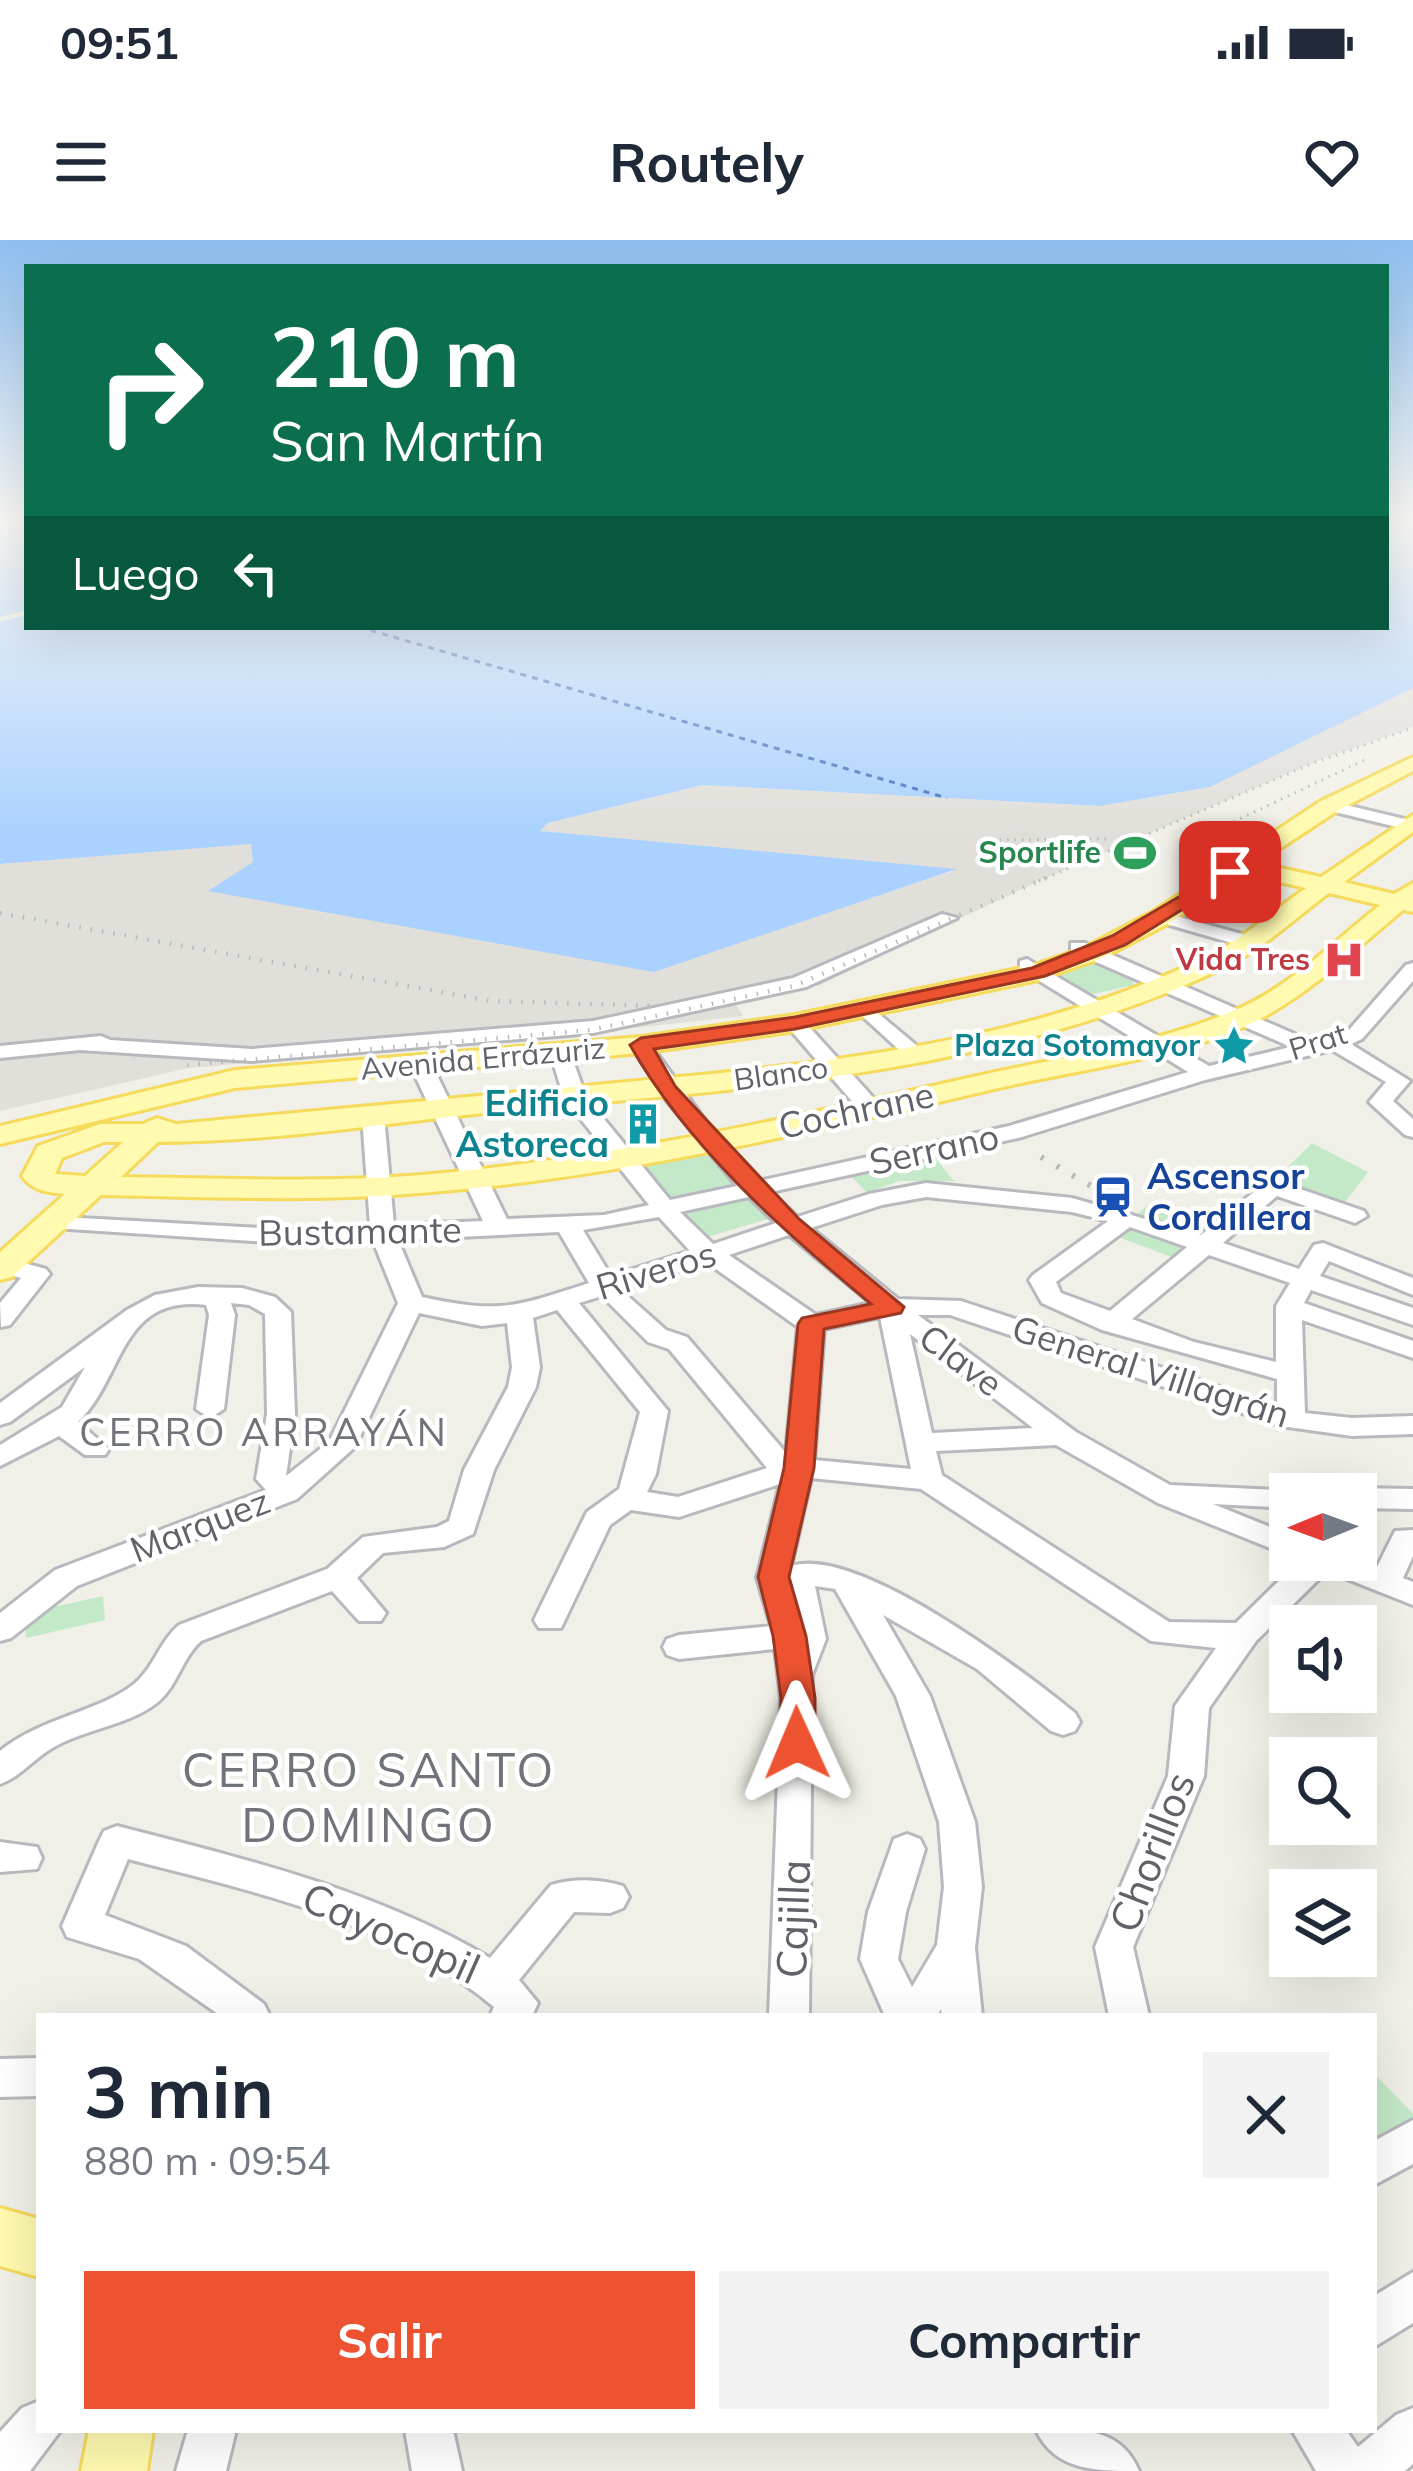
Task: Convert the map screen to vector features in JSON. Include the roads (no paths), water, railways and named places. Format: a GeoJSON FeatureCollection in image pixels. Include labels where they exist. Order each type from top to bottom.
{"type":"FeatureCollection","features":[{"type":"Feature","properties":{"kind":"main road","name":"Avenida Errázuriz"},"geometry":{"type":"LineString","coordinates":[[1085,950],[1413,759]]}},
{"type":"Feature","properties":{"kind":"main road","name":"Avenida Errázuriz"},"geometry":{"type":"LineString","coordinates":[[157,1089],[560,1052],[562,1047],[795,1023],[867,1010],[1032,968],[1162,917],[1342,790],[1413,759]]}},
{"type":"Feature","properties":{"kind":"main road","name":"Blanco"},"geometry":{"type":"LineString","coordinates":[[38,1176],[50,1153],[79,1138],[666,1089],[915,1054],[1098,1009],[1168,985],[1249,942],[1412,824]]}},
{"type":"Feature","properties":{"kind":"main road"},"geometry":{"type":"LineString","coordinates":[[1232,864],[1409,899]]}},
{"type":"Feature","properties":{"kind":"main road","name":"Cochrane"},"geometry":{"type":"LineString","coordinates":[[38,1176],[52,1184],[378,1187],[477,1179],[622,1158],[871,1108],[1157,1043],[1243,1017],[1283,995],[1409,899]]}},
{"type":"Feature","properties":{"kind":"main road","name":"Avenida Errázuriz"},"geometry":{"type":"LineString","coordinates":[[9,1126],[229,1070],[633,1040],[782,1017],[1032,968]]}},
{"type":"Feature","properties":{"kind":"main road"},"geometry":{"type":"LineString","coordinates":[[2,1268],[210,1083]]}},
{"type":"Feature","properties":{"kind":"main road"},"geometry":{"type":"LineString","coordinates":[[150,1132],[166,1104],[157,1089]]}},
{"type":"Feature","properties":{"kind":"main road"},"geometry":{"type":"LineString","coordinates":[[9,1126],[38,1176],[54,1221]]}},
{"type":"Feature","properties":{"kind":"main road"},"geometry":{"type":"LineString","coordinates":[[0,2237],[36,2247]]}},
{"type":"Feature","properties":{"kind":"main road"},"geometry":{"type":"LineString","coordinates":[[114,2471],[120,2433]]}},
{"type":"Feature","properties":{"kind":"street"},"geometry":{"type":"LineString","coordinates":[[1329,806],[1412,824]]}},
{"type":"Feature","properties":{"kind":"street"},"geometry":{"type":"LineString","coordinates":[[1162,917],[1249,942]]}},
{"type":"Feature","properties":{"kind":"street"},"geometry":{"type":"LineString","coordinates":[[0,1052],[84,1045],[154,1046],[231,1055],[294,1053],[592,1027],[799,983],[948,918]]}},
{"type":"Feature","properties":{"kind":"street"},"geometry":{"type":"LineString","coordinates":[[1085,950],[1310,1048]]}},
{"type":"Feature","properties":{"kind":"street"},"geometry":{"type":"LineString","coordinates":[[1032,968],[1202,1074]]}},
{"type":"Feature","properties":{"kind":"street","name":"Prat"},"geometry":{"type":"LineString","coordinates":[[1202,1074],[1354,1035],[1413,969]]}},
{"type":"Feature","properties":{"kind":"street"},"geometry":{"type":"LineString","coordinates":[[867,1010],[915,1054]]}},
{"type":"Feature","properties":{"kind":"street"},"geometry":{"type":"LineString","coordinates":[[795,1023],[871,1108]]}},
{"type":"Feature","properties":{"kind":"street","name":"Clave"},"geometry":{"type":"LineString","coordinates":[[633,1040],[666,1089],[756,1188],[793,1226],[891,1307],[1060,1436],[1166,1494],[1269,1537]]}},
{"type":"Feature","properties":{"kind":"street"},"geometry":{"type":"LineString","coordinates":[[1335,1043],[1399,1081],[1381,1102],[1413,1130]]}},
{"type":"Feature","properties":{"kind":"street"},"geometry":{"type":"LineString","coordinates":[[560,1052],[575,1097],[665,1210],[709,1254],[811,1324]]}},
{"type":"Feature","properties":{"kind":"street"},"geometry":{"type":"LineString","coordinates":[[421,1065],[499,1228]]}},
{"type":"Feature","properties":{"kind":"street","name":"Serrano"},"geometry":{"type":"LineString","coordinates":[[665,1210],[1019,1131],[1202,1074]]}},
{"type":"Feature","properties":{"kind":"street"},"geometry":{"type":"LineString","coordinates":[[373,1116],[383,1234],[411,1303]]}},
{"type":"Feature","properties":{"kind":"street"},"geometry":{"type":"LineString","coordinates":[[1112,1324],[1274,1187],[1355,1216]]}},
{"type":"Feature","properties":{"kind":"street","name":"Riveros"},"geometry":{"type":"LineString","coordinates":[[411,1303],[482,1318],[519,1314],[562,1299],[610,1291],[894,1194],[926,1190],[1034,1198],[1127,1218],[1208,1247],[1296,1294]]}},
{"type":"Feature","properties":{"kind":"street","name":"Bustamante"},"geometry":{"type":"LineString","coordinates":[[54,1221],[298,1237],[567,1225],[665,1210]]}},
{"type":"Feature","properties":{"kind":"street"},"geometry":{"type":"LineString","coordinates":[[1127,1218],[1042,1280],[1051,1298],[1185,1348],[1290,1374]]}},
{"type":"Feature","properties":{"kind":"street"},"geometry":{"type":"LineString","coordinates":[[567,1225],[610,1291],[657,1336],[678,1343],[793,1470]]}},
{"type":"Feature","properties":{"kind":"street"},"geometry":{"type":"LineString","coordinates":[[1291,1420],[1296,1294],[1323,1250],[1413,1287]]}},
{"type":"Feature","properties":{"kind":"street"},"geometry":{"type":"LineString","coordinates":[[1,1319],[37,1274],[2,1268]]}},
{"type":"Feature","properties":{"kind":"street"},"geometry":{"type":"LineString","coordinates":[[1296,1294],[1413,1317]]}},
{"type":"Feature","properties":{"kind":"street"},"geometry":{"type":"LineString","coordinates":[[1296,1294],[1413,1350]]}},
{"type":"Feature","properties":{"kind":"street"},"geometry":{"type":"LineString","coordinates":[[190,1295],[217,1299],[222,1315],[210,1409]]}},
{"type":"Feature","properties":{"kind":"street"},"geometry":{"type":"LineString","coordinates":[[0,1457],[60,1422],[86,1396],[103,1355],[132,1314],[153,1302],[190,1295],[250,1298],[273,1305],[278,1312],[281,1414],[271,1479],[286,1492]]}},
{"type":"Feature","properties":{"kind":"street"},"geometry":{"type":"LineString","coordinates":[[550,1620],[598,1519],[631,1495],[641,1474],[653,1411],[562,1299]]}},
{"type":"Feature","properties":{"kind":"street","name":"Marquez"},"geometry":{"type":"LineString","coordinates":[[0,1630],[66,1578],[258,1507],[286,1492],[341,1447],[411,1303]]}},
{"type":"Feature","properties":{"kind":"street","name":"General Villagrán"},"geometry":{"type":"LineString","coordinates":[[811,1324],[891,1307],[938,1306],[971,1312],[1291,1420],[1352,1427],[1413,1426]]}},
{"type":"Feature","properties":{"kind":"street"},"geometry":{"type":"LineString","coordinates":[[891,1307],[928,1480]]}},
{"type":"Feature","properties":{"kind":"street"},"geometry":{"type":"LineString","coordinates":[[0,1770],[37,1740],[143,1696],[190,1633],[338,1577],[374,1544],[444,1537],[461,1527],[479,1470],[522,1388],[526,1367],[519,1314]]}},
{"type":"Feature","properties":{"kind":"street","name":"Cajilla"},"geometry":{"type":"LineString","coordinates":[[789,2013],[796,1833],[795,1674],[773,1577],[793,1470],[811,1324]]}},
{"type":"Feature","properties":{"kind":"street"},"geometry":{"type":"LineString","coordinates":[[0,1416],[122,1327]]}},
{"type":"Feature","properties":{"kind":"street"},"geometry":{"type":"LineString","coordinates":[[604,1353],[657,1336]]}},
{"type":"Feature","properties":{"kind":"street"},"geometry":{"type":"LineString","coordinates":[[60,1422],[95,1448]]}},
{"type":"Feature","properties":{"kind":"street"},"geometry":{"type":"LineString","coordinates":[[921,1443],[1060,1436]]}},
{"type":"Feature","properties":{"kind":"street"},"geometry":{"type":"LineString","coordinates":[[631,1495],[644,1505],[679,1507],[793,1470],[928,1480],[1162,1633],[1199,1637],[1245,1633]]}},
{"type":"Feature","properties":{"kind":"street"},"geometry":{"type":"LineString","coordinates":[[1166,1494],[1269,1497]]}},
{"type":"Feature","properties":{"kind":"street"},"geometry":{"type":"LineString","coordinates":[[1377,1498],[1413,1499]]}},
{"type":"Feature","properties":{"kind":"street"},"geometry":{"type":"LineString","coordinates":[[1399,1587],[1406,1538]]}},
{"type":"Feature","properties":{"kind":"street"},"geometry":{"type":"LineString","coordinates":[[795,1674],[809,1655],[812,1634],[797,1578],[803,1573],[846,1580],[989,1661],[1063,1722]]}},
{"type":"Feature","properties":{"kind":"street"},"geometry":{"type":"LineString","coordinates":[[338,1577],[370,1613]]}},
{"type":"Feature","properties":{"kind":"street"},"geometry":{"type":"LineString","coordinates":[[846,1580],[893,1654],[913,1696],[957,1822],[963,1887],[956,1948],[962,2013]]}},
{"type":"Feature","properties":{"kind":"street","name":"Chorillos"},"geometry":{"type":"LineString","coordinates":[[1129,2013],[1114,1946],[1186,1776],[1192,1706],[1245,1633],[1298,1581]]}},
{"type":"Feature","properties":{"kind":"street"},"geometry":{"type":"LineString","coordinates":[[679,1647],[790,1636]]}},
{"type":"Feature","properties":{"kind":"street","name":"Cayocopil"},"geometry":{"type":"LineString","coordinates":[[247,2013],[201,1972],[158,1946],[123,1933],[81,1926],[117,1841],[303,1891],[408,1934],[508,1999]]}},
{"type":"Feature","properties":{"kind":"street"},"geometry":{"type":"LineString","coordinates":[[903,2013],[879,1958],[887,1912],[907,1849]]}},
{"type":"Feature","properties":{"kind":"street"},"geometry":{"type":"LineString","coordinates":[[508,1999],[534,1937],[564,1895],[610,1897]]}},
{"type":"Feature","properties":{"kind":"street"},"geometry":{"type":"LineString","coordinates":[[918,2013],[956,1948]]}},
{"type":"Feature","properties":{"kind":"street"},"geometry":{"type":"LineString","coordinates":[[0,2078],[36,2077]]}},
{"type":"Feature","properties":{"kind":"street"},"geometry":{"type":"LineString","coordinates":[[1377,2163],[1413,2140]]}},
{"type":"Feature","properties":{"kind":"street"},"geometry":{"type":"LineString","coordinates":[[1377,2322],[1413,2295]]}},
{"type":"Feature","properties":{"kind":"street"},"geometry":{"type":"LineString","coordinates":[[0,2468],[36,2428]]}},
{"type":"Feature","properties":{"kind":"street"},"geometry":{"type":"LineString","coordinates":[[1366,2471],[1413,2432]]}},
{"type":"Feature","properties":{"kind":"street"},"geometry":{"type":"LineString","coordinates":[[201,2471],[211,2433]]}},
{"type":"Feature","properties":{"kind":"street"},"geometry":{"type":"LineString","coordinates":[[430,2433],[437,2471]]}},
{"type":"Feature","properties":{"kind":"street"},"geometry":{"type":"LineString","coordinates":[[1064,2433],[1114,2471]]}},
{"type":"Feature","properties":{"kind":"street"},"geometry":{"type":"LineString","coordinates":[[1318,2433],[1346,2471]]}},
{"type":"Feature","properties":{"kind":"water"},"geometry":{"type":"Polygon","coordinates":[[[0,627],[1413,627],[1413,688],[1210,787],[1100,806],[702,785],[548,823],[540,831],[957,869],[654,972],[208,891],[253,862],[251,844],[0,864],[0,627]]]}},
{"type":"Feature","properties":{"kind":"railway"},"geometry":{"type":"LineString","coordinates":[[1039,881],[1311,764],[1413,728]]}},
{"type":"Feature","properties":{"kind":"railway"},"geometry":{"type":"LineString","coordinates":[[1186,844],[1369,758]]}},
{"type":"Feature","properties":{"kind":"railway"},"geometry":{"type":"LineString","coordinates":[[992,840],[1111,839]]}},
{"type":"Feature","properties":{"kind":"railway"},"geometry":{"type":"LineString","coordinates":[[1039,881],[1046,878]]}},
{"type":"Feature","properties":{"kind":"railway"},"geometry":{"type":"LineString","coordinates":[[187,1065],[591,1030],[794,986],[1039,881]]}},
{"type":"Feature","properties":{"kind":"railway"},"geometry":{"type":"LineString","coordinates":[[0,913],[491,1001],[656,1006]]}},
{"type":"Feature","properties":{"kind":"railway"},"geometry":{"type":"LineString","coordinates":[[1041,1157],[1117,1201]]}},
{"type":"Feature","properties":{"kind":"place","name":"Sportlife"},"geometry":{"type":"Point","coordinates":[1135,853]}},
{"type":"Feature","properties":{"kind":"place","name":"Vida Tres"},"geometry":{"type":"Point","coordinates":[1344,960]}},
{"type":"Feature","properties":{"kind":"place","name":"Plaza Sotomayor"},"geometry":{"type":"Point","coordinates":[1234,1046]}},
{"type":"Feature","properties":{"kind":"place","name":"Edificio Astoreca"},"geometry":{"type":"Point","coordinates":[643,1124]}},
{"type":"Feature","properties":{"kind":"place","name":"Ascensor Cordillera"},"geometry":{"type":"Point","coordinates":[1113,1197]}},
{"type":"Feature","properties":{"kind":"district","name":"CERRO ARRAYÁN"},"geometry":{"type":"Point","coordinates":[264,1432]}},
{"type":"Feature","properties":{"kind":"district","name":"CERRO SANTO DOMINGO"},"geometry":{"type":"Point","coordinates":[369,1798]}}]}
